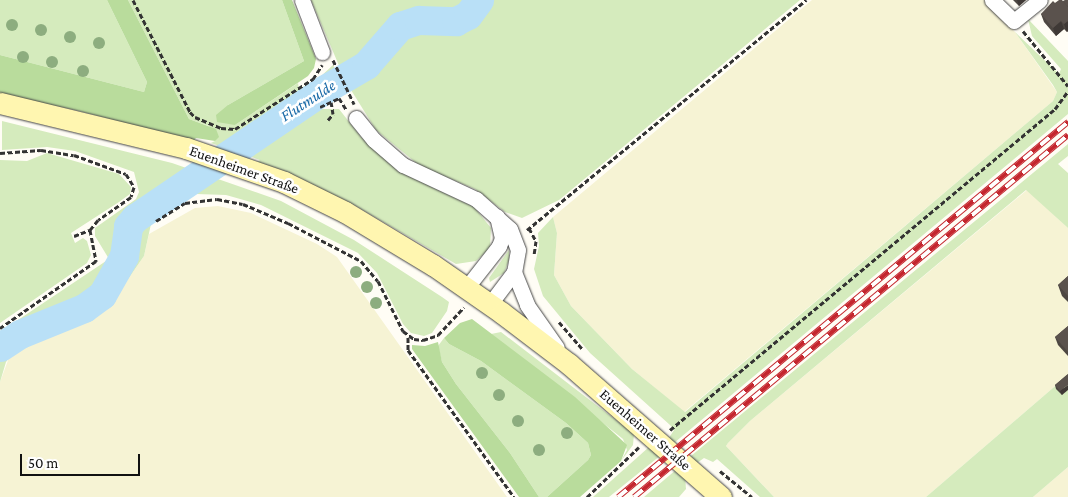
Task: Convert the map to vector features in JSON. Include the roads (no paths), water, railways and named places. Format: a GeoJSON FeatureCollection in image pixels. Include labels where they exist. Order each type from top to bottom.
{"type":"FeatureCollection","features":[{"type":"Feature","properties":{"kind":"main road","name":"Euenheimer Straße"},"geometry":{"type":"LineString","coordinates":[[0,103],[186,148],[247,168],[345,212],[578,359],[666,432],[721,497]]}},
{"type":"Feature","properties":{"kind":"street"},"geometry":{"type":"LineString","coordinates":[[302,0],[322,52]]}},
{"type":"Feature","properties":{"kind":"street"},"geometry":{"type":"LineString","coordinates":[[992,0],[1014,21],[1040,0]]}},
{"type":"Feature","properties":{"kind":"street"},"geometry":{"type":"LineString","coordinates":[[356,118],[374,140],[403,165],[476,199],[497,217],[502,238],[478,295]]}},
{"type":"Feature","properties":{"kind":"street","name":"Euenheimer Straße"},"geometry":{"type":"LineString","coordinates":[[497,217],[510,229],[517,242],[514,272],[527,305],[578,359]]}},
{"type":"Feature","properties":{"kind":"street"},"geometry":{"type":"LineString","coordinates":[[478,295],[514,272]]}},
{"type":"Feature","properties":{"kind":"waterway","name":"Flutmulde"},"geometry":{"type":"LineString","coordinates":[[0,347],[20,334],[84,308],[102,295],[124,256],[128,226],[135,218],[325,89],[366,65],[400,26],[419,20],[456,21],[468,15],[479,0]]}},
{"type":"Feature","properties":{"kind":"railway"},"geometry":{"type":"LineString","coordinates":[[618,497],[1068,122]]}},
{"type":"Feature","properties":{"kind":"railway"},"geometry":{"type":"LineString","coordinates":[[634,497],[1068,135]]}}]}
